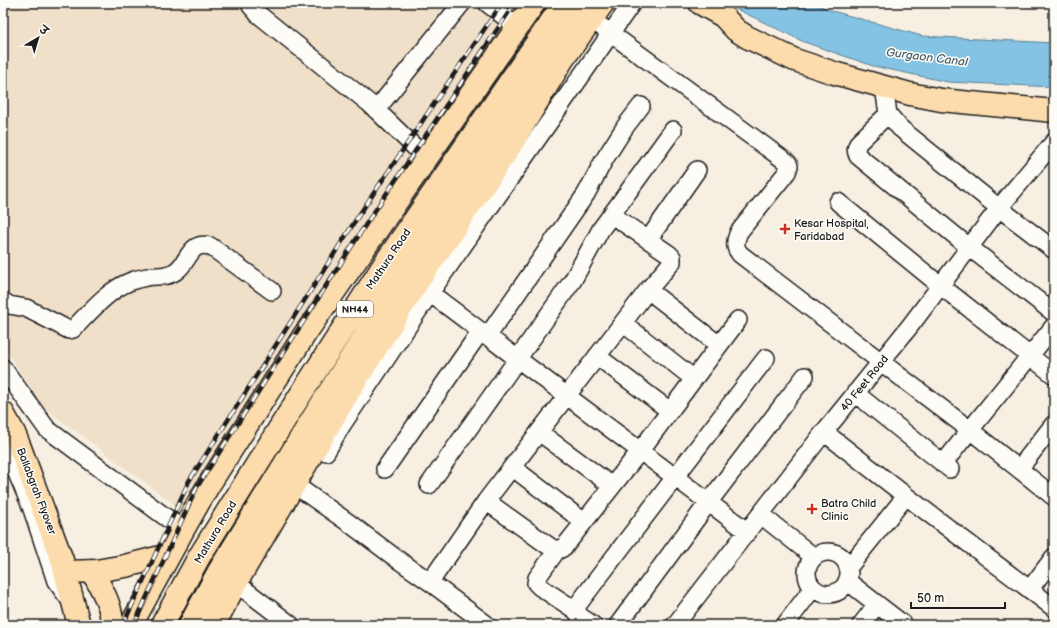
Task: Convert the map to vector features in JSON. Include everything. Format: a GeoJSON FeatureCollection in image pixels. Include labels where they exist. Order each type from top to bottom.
{"type":"FeatureCollection","features":[{"type":"Feature","properties":{"kind":"main road"},"geometry":{"type":"LineString","coordinates":[[131,625],[208,486],[305,334],[534,3]]}},
{"type":"Feature","properties":{"kind":"main road","name":"Mathura Road"},"geometry":{"type":"LineString","coordinates":[[162,625],[199,557],[387,260],[564,3]]}},
{"type":"Feature","properties":{"kind":"main road"},"geometry":{"type":"LineString","coordinates":[[700,3],[723,16],[742,21],[814,53],[909,82],[956,93],[1054,101]]}},
{"type":"Feature","properties":{"kind":"main road"},"geometry":{"type":"LineString","coordinates":[[214,625],[236,584],[299,487],[348,393],[424,288],[510,148],[593,8]]}},
{"type":"Feature","properties":{"kind":"main road","name":"Mathura Road"},"geometry":{"type":"LineString","coordinates":[[190,625],[223,564],[400,280],[593,8]]}},
{"type":"Feature","properties":{"kind":"main road"},"geometry":{"type":"LineString","coordinates":[[723,16],[736,30],[747,37],[795,60],[834,73],[884,87],[941,100],[1054,111]]}},
{"type":"Feature","properties":{"kind":"main road","name":"Ballabgrah Flyover"},"geometry":{"type":"LineString","coordinates":[[3,413],[19,445],[64,566],[77,616]]}},
{"type":"Feature","properties":{"kind":"main road"},"geometry":{"type":"LineString","coordinates":[[64,566],[92,571],[125,566],[169,555]]}},
{"type":"Feature","properties":{"kind":"main road"},"geometry":{"type":"LineString","coordinates":[[92,571],[108,601],[112,614],[112,625]]}},
{"type":"Feature","properties":{"kind":"street"},"geometry":{"type":"LineString","coordinates":[[251,3],[251,6],[258,14],[346,83],[427,159]]}},
{"type":"Feature","properties":{"kind":"street"},"geometry":{"type":"LineString","coordinates":[[376,110],[462,3]]}},
{"type":"Feature","properties":{"kind":"street"},"geometry":{"type":"LineString","coordinates":[[487,3],[518,27]]}},
{"type":"Feature","properties":{"kind":"street"},"geometry":{"type":"LineString","coordinates":[[632,3],[424,288],[748,532]]}},
{"type":"Feature","properties":{"kind":"street"},"geometry":{"type":"LineString","coordinates":[[593,8],[611,33],[788,163],[788,172],[739,232],[735,244],[736,249],[740,254],[970,430],[1054,497]]}},
{"type":"Feature","properties":{"kind":"street"},"geometry":{"type":"LineString","coordinates":[[884,87],[888,114],[900,128],[999,208],[1054,250]]}},
{"type":"Feature","properties":{"kind":"street"},"geometry":{"type":"LineString","coordinates":[[385,469],[586,194],[604,160],[625,127],[641,106]]}},
{"type":"Feature","properties":{"kind":"street"},"geometry":{"type":"LineString","coordinates":[[888,114],[859,142],[856,147],[858,156],[969,247],[1054,313]]}},
{"type":"Feature","properties":{"kind":"street"},"geometry":{"type":"LineString","coordinates":[[429,485],[573,280],[601,229],[673,130]]}},
{"type":"Feature","properties":{"kind":"street","name":"40 Feet Road"},"geometry":{"type":"LineString","coordinates":[[675,625],[824,432],[941,286],[999,208],[1054,142]]}},
{"type":"Feature","properties":{"kind":"street"},"geometry":{"type":"LineString","coordinates":[[648,240],[697,170]]}},
{"type":"Feature","properties":{"kind":"street"},"geometry":{"type":"LineString","coordinates":[[838,202],[1054,375]]}},
{"type":"Feature","properties":{"kind":"street"},"geometry":{"type":"LineString","coordinates":[[430,582],[486,501],[672,260],[669,254],[612,215]]}},
{"type":"Feature","properties":{"kind":"street"},"geometry":{"type":"LineString","coordinates":[[3,301],[9,305],[26,308],[69,330],[73,329],[112,293],[129,282],[148,276],[165,276],[176,271],[195,247],[202,244],[210,246],[272,291]]}},
{"type":"Feature","properties":{"kind":"street"},"geometry":{"type":"LineString","coordinates":[[648,290],[719,345]]}},
{"type":"Feature","properties":{"kind":"street"},"geometry":{"type":"LineString","coordinates":[[594,625],[581,617],[575,610],[540,587],[536,583],[537,578],[557,550],[565,546],[640,451],[738,320]]}},
{"type":"Feature","properties":{"kind":"street"},"geometry":{"type":"LineString","coordinates":[[623,323],[694,378]]}},
{"type":"Feature","properties":{"kind":"street"},"geometry":{"type":"LineString","coordinates":[[855,394],[946,467],[970,430],[1054,326]]}},
{"type":"Feature","properties":{"kind":"street"},"geometry":{"type":"LineString","coordinates":[[597,356],[670,411]]}},
{"type":"Feature","properties":{"kind":"street"},"geometry":{"type":"LineString","coordinates":[[575,610],[585,594],[766,358]]}},
{"type":"Feature","properties":{"kind":"street"},"geometry":{"type":"LineString","coordinates":[[3,368],[47,429],[183,530]]}},
{"type":"Feature","properties":{"kind":"street"},"geometry":{"type":"LineString","coordinates":[[618,625],[708,503],[805,376]]}},
{"type":"Feature","properties":{"kind":"street"},"geometry":{"type":"LineString","coordinates":[[1019,469],[1054,424]]}},
{"type":"Feature","properties":{"kind":"street"},"geometry":{"type":"LineString","coordinates":[[539,432],[612,486]]}},
{"type":"Feature","properties":{"kind":"street"},"geometry":{"type":"LineString","coordinates":[[824,432],[1054,608]]}},
{"type":"Feature","properties":{"kind":"street"},"geometry":{"type":"LineString","coordinates":[[3,440],[32,509],[56,581],[77,616]]}},
{"type":"Feature","properties":{"kind":"street"},"geometry":{"type":"LineString","coordinates":[[512,467],[584,522]]}},
{"type":"Feature","properties":{"kind":"street"},"geometry":{"type":"LineString","coordinates":[[299,487],[486,624]]}},
{"type":"Feature","properties":{"kind":"street"},"geometry":{"type":"LineString","coordinates":[[904,625],[877,604],[847,574],[845,562],[840,556],[834,553],[820,553],[814,556],[807,568],[809,582],[818,592],[825,594],[838,591],[844,586],[847,574],[906,496]]}},
{"type":"Feature","properties":{"kind":"street"},"geometry":{"type":"LineString","coordinates":[[486,501],[542,542],[557,550]]}},
{"type":"Feature","properties":{"kind":"street"},"geometry":{"type":"LineString","coordinates":[[761,515],[814,556]]}},
{"type":"Feature","properties":{"kind":"street"},"geometry":{"type":"LineString","coordinates":[[1030,589],[1054,557]]}},
{"type":"Feature","properties":{"kind":"street"},"geometry":{"type":"LineString","coordinates":[[236,584],[291,625]]}},
{"type":"Feature","properties":{"kind":"street"},"geometry":{"type":"LineString","coordinates":[[785,625],[813,588]]}},
{"type":"Feature","properties":{"kind":"street"},"geometry":{"type":"LineString","coordinates":[[861,625],[877,604]]}},
{"type":"Feature","properties":{"kind":"shaded area"},"geometry":{"type":"Polygon","coordinates":[[[3,3],[523,3],[186,513],[42,406],[3,345],[3,3]]]}},
{"type":"Feature","properties":{"kind":"water","name":"Gurgaon Canal"},"geometry":{"type":"Polygon","coordinates":[[[724,3],[815,3],[829,10],[922,36],[1054,43],[1054,87],[948,82],[873,66],[804,42],[724,3]]]}},
{"type":"Feature","properties":{"kind":"railway"},"geometry":{"type":"LineString","coordinates":[[123,625],[189,481],[359,215],[502,3]]}},
{"type":"Feature","properties":{"kind":"railway"},"geometry":{"type":"LineString","coordinates":[[134,625],[197,487],[368,221],[515,3]]}},
{"type":"Feature","properties":{"kind":"place","name":"Kesar Hospital, Faridabad"},"geometry":{"type":"Point","coordinates":[785,229]}},
{"type":"Feature","properties":{"kind":"place","name":"Batra Child Clinic"},"geometry":{"type":"Point","coordinates":[812,509]}}]}
